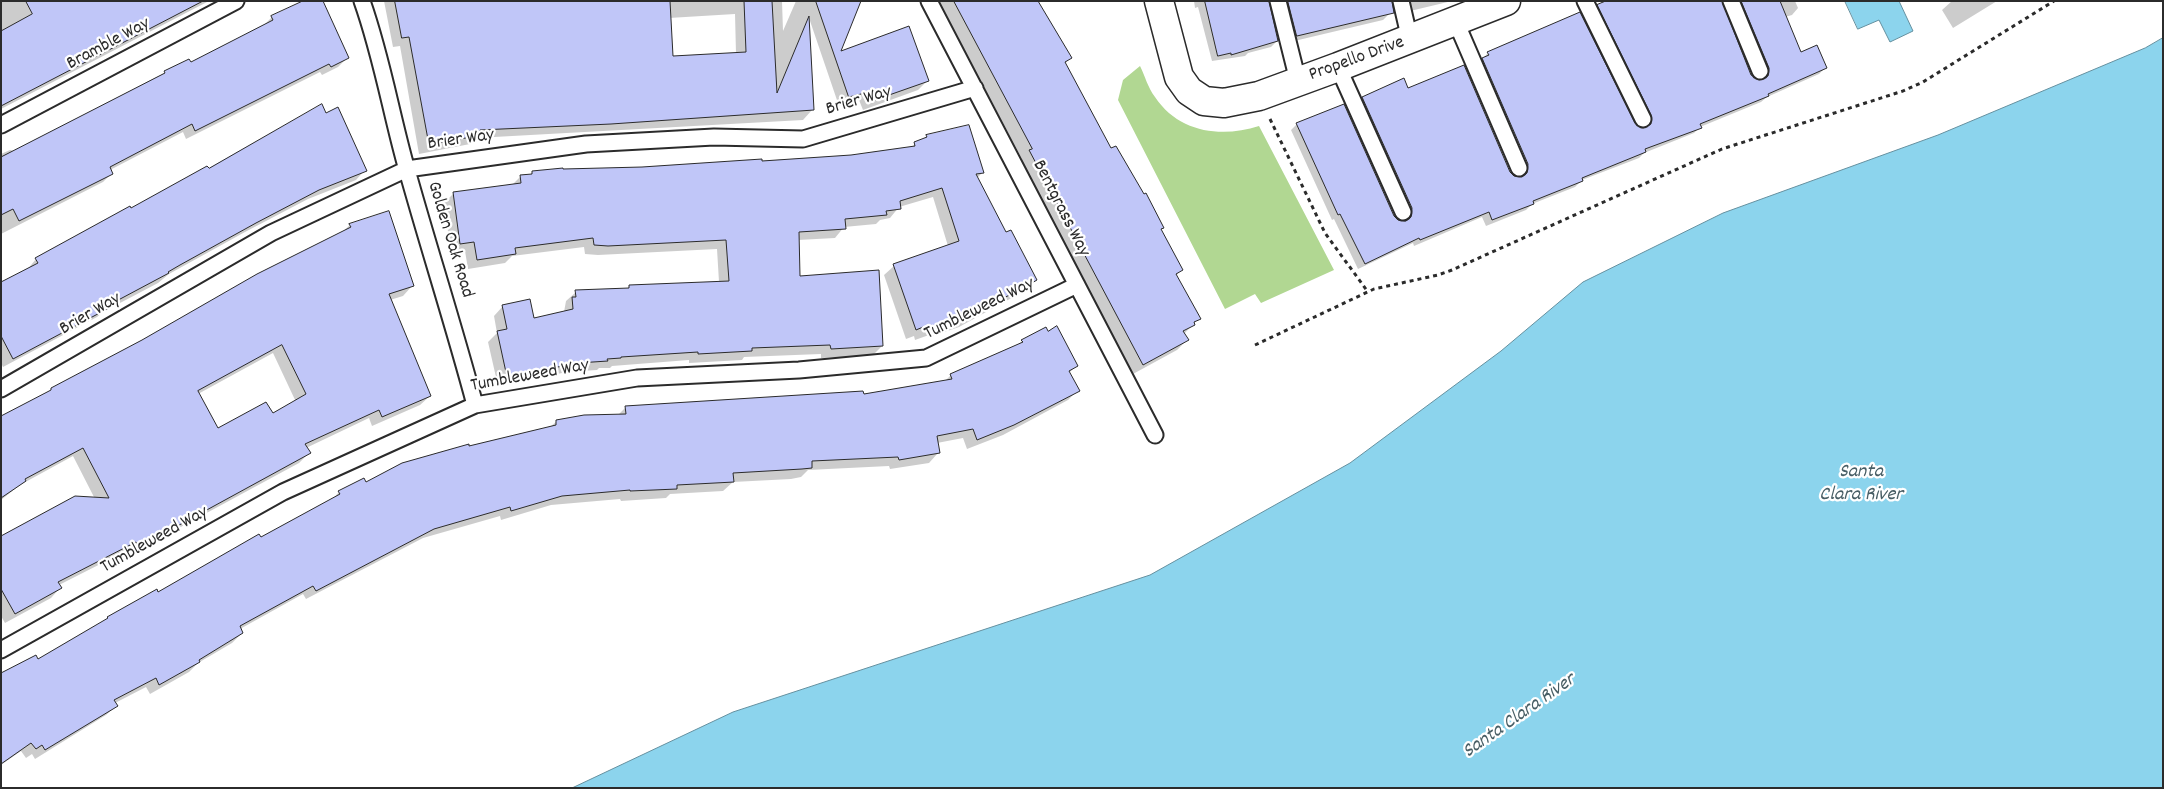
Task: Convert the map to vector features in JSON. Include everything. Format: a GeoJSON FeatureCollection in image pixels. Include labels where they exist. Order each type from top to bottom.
{"type":"FeatureCollection","features":[{"type":"Feature","properties":{"kind":"street","name":"Propello Drive"},"geometry":{"type":"LineString","coordinates":[[1159,1],[1179,77],[1189,91],[1204,101],[1224,103],[1259,96],[1338,68],[1506,1]]}},
{"type":"Feature","properties":{"kind":"lane","name":"Bramble Way"},"geometry":{"type":"LineString","coordinates":[[1,125],[236,1]]}},
{"type":"Feature","properties":{"kind":"lane","name":"Golden Oak Road"},"geometry":{"type":"LineString","coordinates":[[362,1],[375,38],[407,169],[454,326],[474,405]]}},
{"type":"Feature","properties":{"kind":"lane","name":"Bentgrass Way"},"geometry":{"type":"LineString","coordinates":[[929,1],[1155,435]]}},
{"type":"Feature","properties":{"kind":"lane"},"geometry":{"type":"LineString","coordinates":[[1278,1],[1298,81]]}},
{"type":"Feature","properties":{"kind":"lane"},"geometry":{"type":"LineString","coordinates":[[1400,1],[1410,40]]}},
{"type":"Feature","properties":{"kind":"lane"},"geometry":{"type":"LineString","coordinates":[[1585,1],[1643,119]]}},
{"type":"Feature","properties":{"kind":"lane"},"geometry":{"type":"LineString","coordinates":[[1731,1],[1760,70]]}},
{"type":"Feature","properties":{"kind":"lane"},"geometry":{"type":"LineString","coordinates":[[1456,22],[1520,168]]}},
{"type":"Feature","properties":{"kind":"lane"},"geometry":{"type":"LineString","coordinates":[[1338,68],[1403,212]]}},
{"type":"Feature","properties":{"kind":"lane","name":"Brier Way"},"geometry":{"type":"LineString","coordinates":[[1,389],[271,233],[407,169],[586,144],[714,137],[803,139],[975,88]]}},
{"type":"Feature","properties":{"kind":"lane","name":"Tumbleweed Way"},"geometry":{"type":"LineString","coordinates":[[1,650],[283,492],[474,405],[637,378],[799,370],[926,358],[1077,285]]}},
{"type":"Feature","properties":{"kind":"path"},"geometry":{"type":"LineString","coordinates":[[1255,345],[1368,292],[1438,275],[1722,150],[1910,88],[1923,82],[2054,1]]}},
{"type":"Feature","properties":{"kind":"path"},"geometry":{"type":"LineString","coordinates":[[1259,96],[1325,233],[1368,292]]}},
{"type":"Feature","properties":{"kind":"green space"},"geometry":{"type":"Polygon","coordinates":[[[1140,66],[1148,86],[1165,109],[1189,125],[1202,130],[1216,132],[1231,132],[1259,126],[1334,270],[1261,303],[1255,294],[1225,309],[1118,100],[1123,80],[1140,66]]]}},
{"type":"Feature","properties":{"kind":"water"},"geometry":{"type":"Polygon","coordinates":[[[1845,1],[1899,1],[1913,31],[1890,42],[1879,20],[1858,29],[1845,1]]]}},
{"type":"Feature","properties":{"kind":"water","name":"Santa Clara River"},"geometry":{"type":"Polygon","coordinates":[[[2163,38],[2163,788],[572,788],[733,712],[1150,575],[1350,463],[1501,351],[1583,282],[1723,213],[1938,135],[2145,48],[2163,38]]]}},
{"type":"Feature","properties":{"kind":"building"},"geometry":{"type":"Polygon","coordinates":[[[26,1],[203,1],[1,106],[1,31],[32,14],[26,1]]]}},
{"type":"Feature","properties":{"kind":"building"},"geometry":{"type":"Polygon","coordinates":[[[303,1],[323,1],[349,58],[331,67],[329,64],[195,131],[192,124],[110,167],[113,174],[19,221],[13,209],[1,215],[1,157],[165,73],[164,71],[189,59],[191,62],[273,20],[271,16],[303,1]]]}},
{"type":"Feature","properties":{"kind":"building"},"geometry":{"type":"Polygon","coordinates":[[[395,1],[670,1],[673,56],[746,52],[744,1],[772,1],[777,93],[809,16],[814,110],[611,124],[480,130],[481,135],[429,145],[409,37],[402,38],[395,1]]]}},
{"type":"Feature","properties":{"kind":"building"},"geometry":{"type":"Polygon","coordinates":[[[816,1],[861,1],[841,51],[909,26],[929,81],[872,101],[869,92],[849,97],[816,1]]]}},
{"type":"Feature","properties":{"kind":"building"},"geometry":{"type":"Polygon","coordinates":[[[954,1],[1038,1],[1072,58],[1065,62],[1111,148],[1116,146],[1144,194],[1146,193],[1164,228],[1161,229],[1183,270],[1176,274],[1201,319],[1194,322],[1195,325],[1183,331],[1189,340],[1143,365],[1029,150],[1032,149],[954,1]]]}},
{"type":"Feature","properties":{"kind":"building"},"geometry":{"type":"Polygon","coordinates":[[[1205,1],[1269,1],[1278,41],[1231,55],[1231,53],[1218,56],[1205,1]]]}},
{"type":"Feature","properties":{"kind":"building"},"geometry":{"type":"Polygon","coordinates":[[[1288,1],[1392,1],[1394,13],[1297,36],[1288,1]]]}},
{"type":"Feature","properties":{"kind":"building"},"geometry":{"type":"Polygon","coordinates":[[[1606,1],[1722,1],[1751,75],[1759,80],[1768,76],[1769,68],[1741,1],[1780,1],[1801,52],[1817,45],[1827,68],[1768,94],[1769,96],[1700,124],[1702,128],[1645,149],[1646,152],[1582,178],[1583,181],[1533,201],[1534,204],[1492,220],[1489,212],[1420,240],[1419,238],[1365,264],[1340,214],[1338,215],[1296,123],[1344,104],[1394,216],[1398,220],[1406,221],[1411,217],[1412,208],[1362,97],[1404,78],[1408,88],[1464,65],[1510,172],[1514,176],[1522,177],[1527,173],[1528,164],[1482,58],[1489,55],[1487,52],[1580,12],[1635,123],[1643,128],[1651,124],[1651,115],[1597,5],[1606,1]]]}},
{"type":"Feature","properties":{"kind":"building"},"geometry":{"type":"Polygon","coordinates":[[[322,104],[326,113],[338,107],[367,171],[319,190],[256,223],[107,306],[109,308],[13,359],[1,336],[1,282],[38,263],[35,258],[207,166],[209,168],[322,104]]]}},
{"type":"Feature","properties":{"kind":"building"},"geometry":{"type":"Polygon","coordinates":[[[969,125],[984,173],[976,174],[1006,232],[1011,230],[1037,280],[970,317],[939,328],[939,326],[925,331],[923,327],[916,330],[893,264],[959,241],[942,188],[900,201],[901,209],[886,211],[887,215],[845,219],[846,229],[799,232],[800,276],[879,270],[883,346],[831,349],[830,345],[752,348],[752,351],[621,357],[607,359],[608,361],[578,363],[507,377],[497,331],[507,329],[502,305],[530,299],[534,318],[573,309],[572,297],[576,297],[575,290],[629,288],[629,285],[729,281],[726,240],[608,246],[594,245],[593,238],[515,248],[516,254],[477,260],[474,242],[460,244],[453,192],[521,183],[520,175],[532,174],[532,171],[563,168],[642,167],[851,155],[915,146],[914,142],[927,137],[926,135],[969,125]]]}},
{"type":"Feature","properties":{"kind":"building"},"geometry":{"type":"Polygon","coordinates":[[[389,211],[414,286],[389,294],[431,396],[382,417],[379,410],[305,444],[311,453],[139,547],[136,542],[58,582],[62,588],[15,614],[1,589],[1,536],[75,496],[109,498],[83,448],[25,479],[26,481],[1,498],[1,416],[142,340],[257,274],[351,227],[349,224],[389,211]],[[282,345],[198,391],[218,428],[266,402],[273,413],[306,394],[282,345]]]}},
{"type":"Feature","properties":{"kind":"building"},"geometry":{"type":"Polygon","coordinates":[[[1057,326],[1078,366],[1069,371],[1080,391],[1014,425],[977,440],[973,429],[937,436],[940,453],[899,460],[898,457],[812,461],[812,468],[733,473],[734,482],[677,485],[677,489],[630,490],[562,496],[511,511],[510,507],[434,529],[316,591],[313,586],[240,626],[243,633],[199,660],[200,662],[159,685],[156,678],[114,700],[118,706],[45,750],[42,745],[36,749],[31,743],[1,764],[1,673],[36,655],[38,659],[157,589],[158,592],[259,534],[261,537],[340,494],[338,491],[364,478],[366,482],[402,463],[469,444],[469,446],[556,425],[556,420],[584,415],[626,414],[625,406],[863,391],[864,394],[952,379],[950,374],[1023,342],[1021,340],[1046,327],[1048,331],[1057,326]]]}}]}
